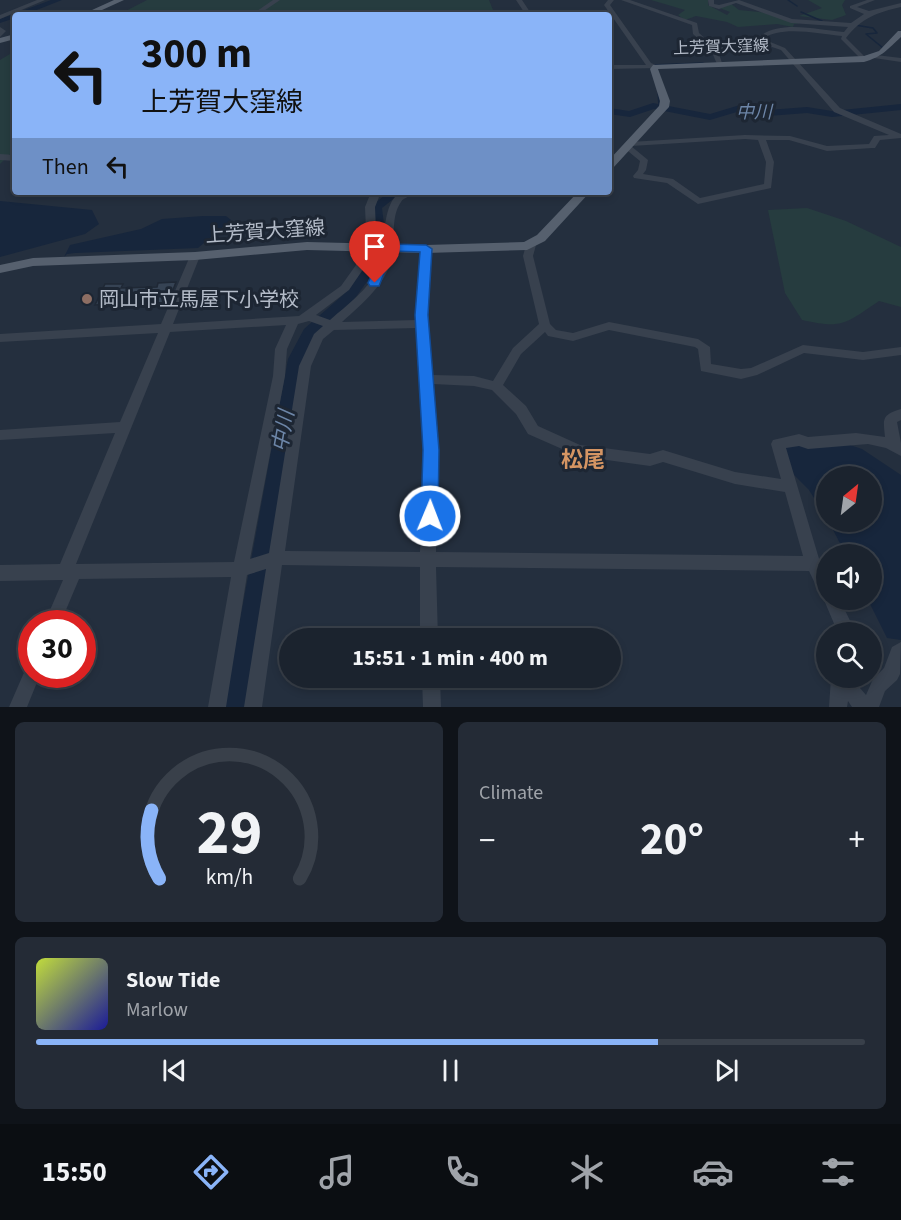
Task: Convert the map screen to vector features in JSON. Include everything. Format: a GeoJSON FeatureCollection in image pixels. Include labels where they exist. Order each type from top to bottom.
{"type":"FeatureCollection","features":[{"type":"Feature","properties":{"kind":"main road"},"geometry":{"type":"LineString","coordinates":[[93,12],[120,0]]}},
{"type":"Feature","properties":{"kind":"main road"},"geometry":{"type":"LineString","coordinates":[[876,57],[886,51],[901,33]]}},
{"type":"Feature","properties":{"kind":"main road","name":"上芳賀大窪線"},"geometry":{"type":"LineString","coordinates":[[651,66],[876,57]]}},
{"type":"Feature","properties":{"kind":"main road","name":"上芳賀大窪線"},"geometry":{"type":"LineString","coordinates":[[612,163],[662,109],[665,101],[651,66]]}},
{"type":"Feature","properties":{"kind":"main road"},"geometry":{"type":"LineString","coordinates":[[531,245],[581,195]]}},
{"type":"Feature","properties":{"kind":"main road","name":"上芳賀大窪線"},"geometry":{"type":"LineString","coordinates":[[0,269],[33,262],[195,256],[308,246],[426,249],[531,245]]}},
{"type":"Feature","properties":{"kind":"street"},"geometry":{"type":"LineString","coordinates":[[12,12],[42,0]]}},
{"type":"Feature","properties":{"kind":"street"},"geometry":{"type":"LineString","coordinates":[[259,12],[277,0]]}},
{"type":"Feature","properties":{"kind":"street"},"geometry":{"type":"LineString","coordinates":[[624,0],[695,24],[696,34],[714,49],[719,63]]}},
{"type":"Feature","properties":{"kind":"street"},"geometry":{"type":"LineString","coordinates":[[711,0],[711,4],[715,6],[736,2],[791,21],[851,25]]}},
{"type":"Feature","properties":{"kind":"street"},"geometry":{"type":"LineString","coordinates":[[868,13],[852,7],[872,0]]}},
{"type":"Feature","properties":{"kind":"street"},"geometry":{"type":"LineString","coordinates":[[608,3],[619,24],[651,66]]}},
{"type":"Feature","properties":{"kind":"street"},"geometry":{"type":"LineString","coordinates":[[864,58],[846,42],[845,34],[851,25],[868,13],[901,5]]}},
{"type":"Feature","properties":{"kind":"street"},"geometry":{"type":"LineString","coordinates":[[612,25],[619,24]]}},
{"type":"Feature","properties":{"kind":"street"},"geometry":{"type":"LineString","coordinates":[[0,29],[3,31],[1,39]]}},
{"type":"Feature","properties":{"kind":"street"},"geometry":{"type":"LineString","coordinates":[[845,34],[785,29],[764,35],[759,40],[783,49],[841,112],[901,136]]}},
{"type":"Feature","properties":{"kind":"street"},"geometry":{"type":"LineString","coordinates":[[714,49],[768,45]]}},
{"type":"Feature","properties":{"kind":"street"},"geometry":{"type":"LineString","coordinates":[[876,57],[901,60]]}},
{"type":"Feature","properties":{"kind":"street"},"geometry":{"type":"LineString","coordinates":[[612,67],[651,66]]}},
{"type":"Feature","properties":{"kind":"street"},"geometry":{"type":"LineString","coordinates":[[628,145],[723,137],[790,138],[831,149],[872,146],[878,138],[901,136]]}},
{"type":"Feature","properties":{"kind":"street"},"geometry":{"type":"LineString","coordinates":[[628,145],[644,160],[642,170],[637,176],[670,181],[690,197],[701,200],[724,193],[768,186],[770,163],[762,139]]}},
{"type":"Feature","properties":{"kind":"street"},"geometry":{"type":"LineString","coordinates":[[0,338],[293,322],[310,317],[345,288],[361,265],[371,230],[370,207],[375,195]]}},
{"type":"Feature","properties":{"kind":"street"},"geometry":{"type":"LineString","coordinates":[[253,707],[305,366],[313,344],[328,324],[365,295],[375,283],[387,248],[390,219],[397,200],[403,195]]}},
{"type":"Feature","properties":{"kind":"street"},"geometry":{"type":"LineString","coordinates":[[531,245],[528,256],[545,325],[552,333],[573,337],[609,326],[698,343],[704,347],[705,368],[741,374],[753,372],[803,350],[863,356],[901,351]]}},
{"type":"Feature","properties":{"kind":"street"},"geometry":{"type":"LineString","coordinates":[[426,249],[422,324],[431,450],[427,588],[429,628]]}},
{"type":"Feature","properties":{"kind":"street"},"geometry":{"type":"LineString","coordinates":[[57,610],[125,427],[195,256]]}},
{"type":"Feature","properties":{"kind":"street"},"geometry":{"type":"LineString","coordinates":[[310,317],[328,324],[422,324]]}},
{"type":"Feature","properties":{"kind":"street"},"geometry":{"type":"LineString","coordinates":[[217,707],[241,569],[275,398],[281,349],[293,322]]}},
{"type":"Feature","properties":{"kind":"street"},"geometry":{"type":"LineString","coordinates":[[496,386],[517,351],[545,325]]}},
{"type":"Feature","properties":{"kind":"street"},"geometry":{"type":"LineString","coordinates":[[427,379],[474,381],[496,386],[521,410],[533,430],[569,447],[650,460],[663,456],[735,478],[792,487]]}},
{"type":"Feature","properties":{"kind":"street"},"geometry":{"type":"LineString","coordinates":[[897,447],[890,420],[901,414]]}},
{"type":"Feature","properties":{"kind":"street"},"geometry":{"type":"LineString","coordinates":[[0,435],[125,427]]}},
{"type":"Feature","properties":{"kind":"street"},"geometry":{"type":"LineString","coordinates":[[816,570],[792,487],[783,470],[778,444],[787,441],[808,443],[850,439],[882,441],[897,447]]}},
{"type":"Feature","properties":{"kind":"street"},"geometry":{"type":"LineString","coordinates":[[0,573],[241,569],[277,558],[813,564]]}},
{"type":"Feature","properties":{"kind":"street"},"geometry":{"type":"LineString","coordinates":[[870,707],[879,685],[891,674],[898,653],[901,651]]}},
{"type":"Feature","properties":{"kind":"street"},"geometry":{"type":"LineString","coordinates":[[18,707],[26,688]]}},
{"type":"Feature","properties":{"kind":"street"},"geometry":{"type":"LineString","coordinates":[[431,688],[432,707]]}},
{"type":"Feature","properties":{"kind":"street"},"geometry":{"type":"LineString","coordinates":[[838,707],[839,688]]}},
{"type":"Feature","properties":{"kind":"street"},"geometry":{"type":"LineString","coordinates":[[851,688],[863,707]]}},
{"type":"Feature","properties":{"kind":"green space"},"geometry":{"type":"Polygon","coordinates":[[[147,0],[489,0],[494,12],[124,12],[147,0]]]}},
{"type":"Feature","properties":{"kind":"green space"},"geometry":{"type":"Polygon","coordinates":[[[651,0],[708,0],[708,5],[727,15],[730,12],[717,7],[730,3],[739,10],[768,13],[801,23],[794,24],[793,27],[777,24],[738,27],[727,22],[696,16],[685,20],[678,15],[685,10],[651,0]]]}},
{"type":"Feature","properties":{"kind":"green space"},"geometry":{"type":"Polygon","coordinates":[[[808,0],[845,0],[842,5],[846,15],[832,20],[799,16],[822,8],[808,0]]]}},
{"type":"Feature","properties":{"kind":"green space"},"geometry":{"type":"Polygon","coordinates":[[[12,53],[12,152],[0,164],[0,60],[12,53]]]}},
{"type":"Feature","properties":{"kind":"green space"},"geometry":{"type":"Polygon","coordinates":[[[807,208],[846,221],[901,247],[901,307],[879,301],[851,319],[835,324],[802,320],[785,293],[768,210],[807,208]]]}},
{"type":"Feature","properties":{"kind":"water"},"geometry":{"type":"Polygon","coordinates":[[[0,201],[92,210],[99,224],[85,234],[0,257],[0,201]]]}},
{"type":"Feature","properties":{"kind":"water"},"geometry":{"type":"Polygon","coordinates":[[[226,216],[231,220],[198,248],[75,253],[64,257],[70,245],[141,229],[162,219],[226,216]]]}},
{"type":"Feature","properties":{"kind":"water"},"geometry":{"type":"Polygon","coordinates":[[[844,443],[862,449],[901,475],[901,640],[887,638],[882,622],[879,622],[873,610],[882,610],[882,544],[840,544],[834,532],[882,532],[882,466],[816,466],[816,501],[809,490],[791,472],[785,444],[844,443]]]}},
{"type":"Feature","properties":{"kind":"building"},"geometry":{"type":"Polygon","coordinates":[[[176,282],[168,303],[154,303],[157,297],[113,298],[111,304],[95,305],[105,284],[123,284],[121,288],[157,287],[158,283],[176,282]]]}},
{"type":"Feature","properties":{"kind":"waterway"},"geometry":{"type":"LineString","coordinates":[[25,12],[58,0]]}},
{"type":"Feature","properties":{"kind":"waterway"},"geometry":{"type":"LineString","coordinates":[[788,0],[797,6]]}},
{"type":"Feature","properties":{"kind":"waterway"},"geometry":{"type":"LineString","coordinates":[[801,12],[822,21]]}},
{"type":"Feature","properties":{"kind":"waterway"},"geometry":{"type":"LineString","coordinates":[[0,21],[12,17]]}},
{"type":"Feature","properties":{"kind":"waterway"},"geometry":{"type":"LineString","coordinates":[[855,25],[873,28],[877,33],[866,34],[883,48]]}},
{"type":"Feature","properties":{"kind":"waterway"},"geometry":{"type":"LineString","coordinates":[[652,65],[703,63]]}},
{"type":"Feature","properties":{"kind":"waterway"},"geometry":{"type":"LineString","coordinates":[[658,91],[659,106]]}},
{"type":"Feature","properties":{"kind":"waterway","name":"中川"},"geometry":{"type":"LineString","coordinates":[[612,111],[630,114],[653,106],[710,117],[740,108],[768,113],[807,110],[832,114],[901,107]]}},
{"type":"Feature","properties":{"kind":"waterway","name":"中川"},"geometry":{"type":"LineString","coordinates":[[235,707],[296,359],[309,333],[348,298],[372,265],[379,233],[376,207],[392,195]]}},
{"type":"Feature","properties":{"kind":"place","name":"岡山市立馬屋下小学校"},"geometry":{"type":"Point","coordinates":[87,299]}},
{"type":"Feature","properties":{"kind":"district","name":"松尾"},"geometry":{"type":"Point","coordinates":[583,459]}},
{"type":"Feature","properties":{"kind":"route"},"geometry":{"type":"LineString","coordinates":[[375,283],[382,271],[389,248],[426,249],[422,315],[431,450],[430,516]]}}]}
